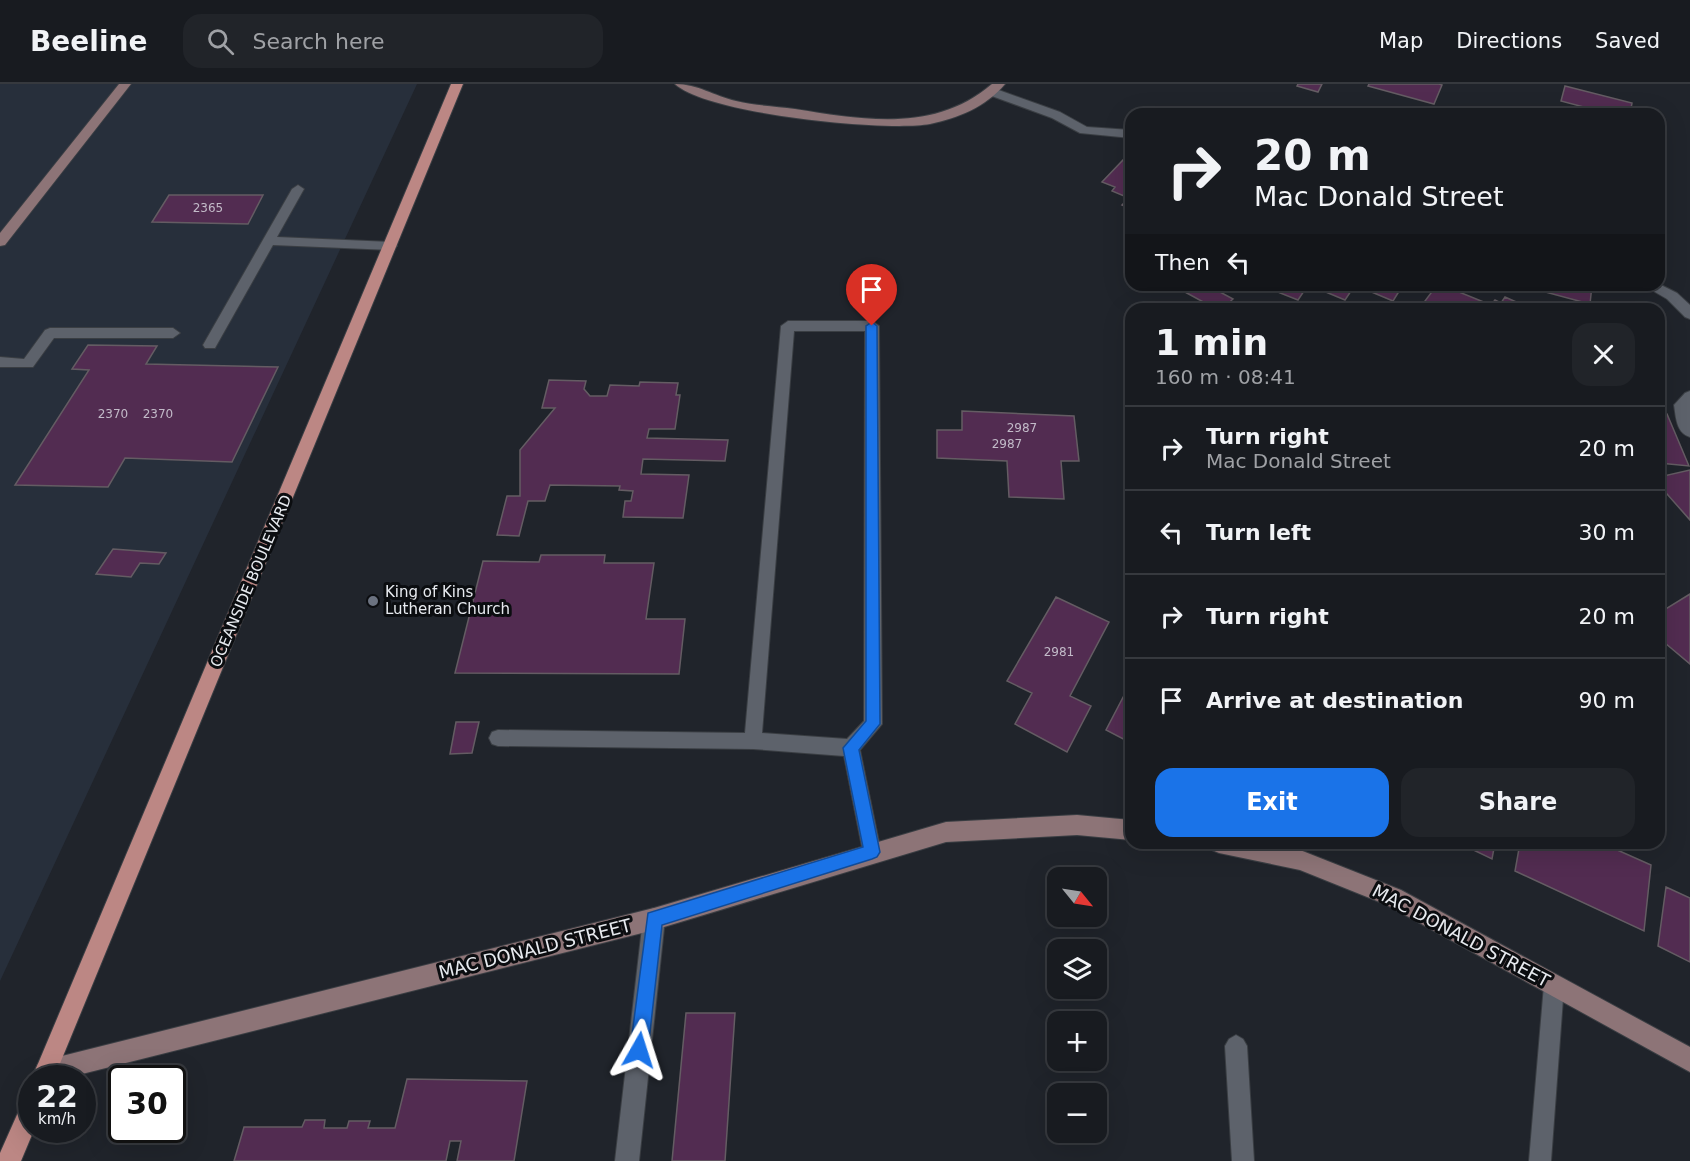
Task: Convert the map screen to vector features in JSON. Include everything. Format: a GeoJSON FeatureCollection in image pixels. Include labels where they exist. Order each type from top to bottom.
{"type":"FeatureCollection","features":[{"type":"Feature","properties":{"kind":"main road","name":"OCEANSIDE BOULEVARD"},"geometry":{"type":"LineString","coordinates":[[48,1065],[457,84]]}},
{"type":"Feature","properties":{"kind":"main road"},"geometry":{"type":"LineString","coordinates":[[9,1161],[18,1140]]}},
{"type":"Feature","properties":{"kind":"street"},"geometry":{"type":"LineString","coordinates":[[0,242],[125,84]]}},
{"type":"Feature","properties":{"kind":"street"},"geometry":{"type":"LineString","coordinates":[[681,84],[730,103],[870,124],[909,123],[957,113],[996,88],[1084,130],[1125,133]]}},
{"type":"Feature","properties":{"kind":"street"},"geometry":{"type":"LineString","coordinates":[[1662,291],[1672,296],[1690,314]]}},
{"type":"Feature","properties":{"kind":"street"},"geometry":{"type":"LineString","coordinates":[[1690,397],[1682,405],[1685,424],[1690,431]]}},
{"type":"Feature","properties":{"kind":"street","name":"MAC DONALD STREET"},"geometry":{"type":"LineString","coordinates":[[83,1065],[654,919],[872,852],[946,832],[1077,825],[1125,829]]}},
{"type":"Feature","properties":{"kind":"street","name":"MAC DONALD STREET"},"geometry":{"type":"LineString","coordinates":[[1248,849],[1300,860],[1394,897],[1690,1060]]}},
{"type":"Feature","properties":{"kind":"street"},"geometry":{"type":"LineString","coordinates":[[627,1161],[654,919]]}},
{"type":"Feature","properties":{"kind":"lane"},"geometry":{"type":"LineString","coordinates":[[210,345],[298,189]]}},
{"type":"Feature","properties":{"kind":"lane"},"geometry":{"type":"LineString","coordinates":[[268,241],[391,246]]}},
{"type":"Feature","properties":{"kind":"lane"},"geometry":{"type":"LineString","coordinates":[[753,741],[788,326],[872,326],[873,724],[851,748]]}},
{"type":"Feature","properties":{"kind":"lane"},"geometry":{"type":"LineString","coordinates":[[0,362],[28,364],[50,333],[173,333]]}},
{"type":"Feature","properties":{"kind":"lane"},"geometry":{"type":"LineString","coordinates":[[498,738],[753,741],[851,748]]}},
{"type":"Feature","properties":{"kind":"lane"},"geometry":{"type":"LineString","coordinates":[[851,748],[872,852]]}},
{"type":"Feature","properties":{"kind":"lane"},"geometry":{"type":"LineString","coordinates":[[1540,1161],[1554,985]]}},
{"type":"Feature","properties":{"kind":"lane"},"geometry":{"type":"LineString","coordinates":[[1236,1046],[1243,1161]]}},
{"type":"Feature","properties":{"kind":"shaded area"},"geometry":{"type":"Polygon","coordinates":[[[0,84],[417,84],[0,981],[0,84]]]}},
{"type":"Feature","properties":{"kind":"building"},"geometry":{"type":"Polygon","coordinates":[[[1298,84],[1322,84],[1318,92],[1297,86],[1298,84]]]}},
{"type":"Feature","properties":{"kind":"building"},"geometry":{"type":"Polygon","coordinates":[[[1369,84],[1442,85],[1434,104],[1368,86],[1369,84]]]}},
{"type":"Feature","properties":{"kind":"building"},"geometry":{"type":"Polygon","coordinates":[[[1565,86],[1632,103],[1631,108],[1587,108],[1561,101],[1565,86]]]}},
{"type":"Feature","properties":{"kind":"building"},"geometry":{"type":"Polygon","coordinates":[[[1125,159],[1125,196],[1112,191],[1115,187],[1102,182],[1125,159]]]}},
{"type":"Feature","properties":{"kind":"building"},"geometry":{"type":"Polygon","coordinates":[[[169,195],[263,195],[248,224],[152,222],[169,195]]]}},
{"type":"Feature","properties":{"kind":"building"},"geometry":{"type":"Polygon","coordinates":[[[1218,291],[1233,299],[1229,303],[1205,303],[1185,292],[1218,291]]]}},
{"type":"Feature","properties":{"kind":"building"},"geometry":{"type":"Polygon","coordinates":[[[1275,291],[1304,291],[1298,300],[1275,291]]]}},
{"type":"Feature","properties":{"kind":"building"},"geometry":{"type":"Polygon","coordinates":[[[1323,291],[1351,291],[1345,300],[1323,291]]]}},
{"type":"Feature","properties":{"kind":"building"},"geometry":{"type":"Polygon","coordinates":[[[1369,291],[1399,291],[1393,301],[1369,291]]]}},
{"type":"Feature","properties":{"kind":"building"},"geometry":{"type":"Polygon","coordinates":[[[1432,291],[1460,291],[1486,303],[1424,303],[1432,291]]]}},
{"type":"Feature","properties":{"kind":"building"},"geometry":{"type":"Polygon","coordinates":[[[1541,291],[1591,291],[1590,303],[1541,291]]]}},
{"type":"Feature","properties":{"kind":"building"},"geometry":{"type":"Polygon","coordinates":[[[1505,297],[1518,303],[1501,303],[1505,297]]]}},
{"type":"Feature","properties":{"kind":"building"},"geometry":{"type":"Polygon","coordinates":[[[88,345],[157,346],[146,364],[278,367],[232,462],[125,458],[108,487],[15,485],[89,370],[72,369],[88,345]]]}},
{"type":"Feature","properties":{"kind":"building"},"geometry":{"type":"Polygon","coordinates":[[[549,380],[586,381],[584,389],[590,396],[607,396],[610,385],[639,386],[640,382],[678,383],[676,395],[680,395],[675,429],[649,429],[647,438],[728,440],[725,461],[643,459],[641,474],[689,475],[683,518],[623,517],[625,501],[631,501],[633,491],[619,490],[620,486],[550,485],[545,501],[528,501],[519,536],[497,535],[507,496],[520,496],[520,450],[555,408],[542,408],[549,380]]]}},
{"type":"Feature","properties":{"kind":"building"},"geometry":{"type":"Polygon","coordinates":[[[962,411],[1074,416],[1079,461],[1061,461],[1064,499],[1009,497],[1007,461],[937,458],[937,430],[962,430],[962,411]]]}},
{"type":"Feature","properties":{"kind":"building"},"geometry":{"type":"Polygon","coordinates":[[[1665,414],[1667,414],[1689,466],[1665,464],[1665,414]]]}},
{"type":"Feature","properties":{"kind":"building"},"geometry":{"type":"Polygon","coordinates":[[[1690,470],[1690,520],[1665,492],[1665,476],[1690,470]]]}},
{"type":"Feature","properties":{"kind":"building"},"geometry":{"type":"Polygon","coordinates":[[[113,549],[166,553],[159,564],[140,563],[131,577],[96,574],[113,549]]]}},
{"type":"Feature","properties":{"kind":"building"},"geometry":{"type":"Polygon","coordinates":[[[541,555],[605,555],[604,563],[654,563],[646,619],[685,619],[679,674],[455,673],[483,561],[539,562],[541,555]]]}},
{"type":"Feature","properties":{"kind":"building"},"geometry":{"type":"Polygon","coordinates":[[[1690,594],[1690,664],[1665,643],[1665,610],[1690,594]]]}},
{"type":"Feature","properties":{"kind":"building"},"geometry":{"type":"Polygon","coordinates":[[[1056,597],[1109,622],[1070,696],[1091,706],[1067,752],[1015,724],[1032,693],[1007,681],[1056,597]]]}},
{"type":"Feature","properties":{"kind":"building"},"geometry":{"type":"Polygon","coordinates":[[[1125,694],[1125,740],[1106,730],[1125,694]]]}},
{"type":"Feature","properties":{"kind":"building"},"geometry":{"type":"Polygon","coordinates":[[[456,722],[479,722],[472,753],[450,754],[456,722]]]}},
{"type":"Feature","properties":{"kind":"building"},"geometry":{"type":"Polygon","coordinates":[[[1471,849],[1494,849],[1492,859],[1471,849]]]}},
{"type":"Feature","properties":{"kind":"building"},"geometry":{"type":"Polygon","coordinates":[[[1519,849],[1615,849],[1651,865],[1644,931],[1515,871],[1519,849]]]}},
{"type":"Feature","properties":{"kind":"building"},"geometry":{"type":"Polygon","coordinates":[[[1666,887],[1690,898],[1690,962],[1658,946],[1666,887]]]}},
{"type":"Feature","properties":{"kind":"building"},"geometry":{"type":"Polygon","coordinates":[[[686,1013],[735,1013],[725,1161],[672,1161],[686,1013]]]}},
{"type":"Feature","properties":{"kind":"building"},"geometry":{"type":"Polygon","coordinates":[[[407,1079],[527,1081],[514,1161],[457,1161],[461,1141],[450,1141],[446,1161],[234,1161],[244,1127],[302,1127],[305,1120],[325,1120],[324,1128],[347,1128],[349,1121],[370,1121],[368,1128],[395,1128],[407,1079]]]}},
{"type":"Feature","properties":{"kind":"place","name":"King of Kins Lutheran Church"},"geometry":{"type":"Point","coordinates":[373,601]}},
{"type":"Feature","properties":{"kind":"route"},"geometry":{"type":"LineString","coordinates":[[639,1050],[654,919],[872,852],[851,748],[873,724],[872,326]]}}]}
